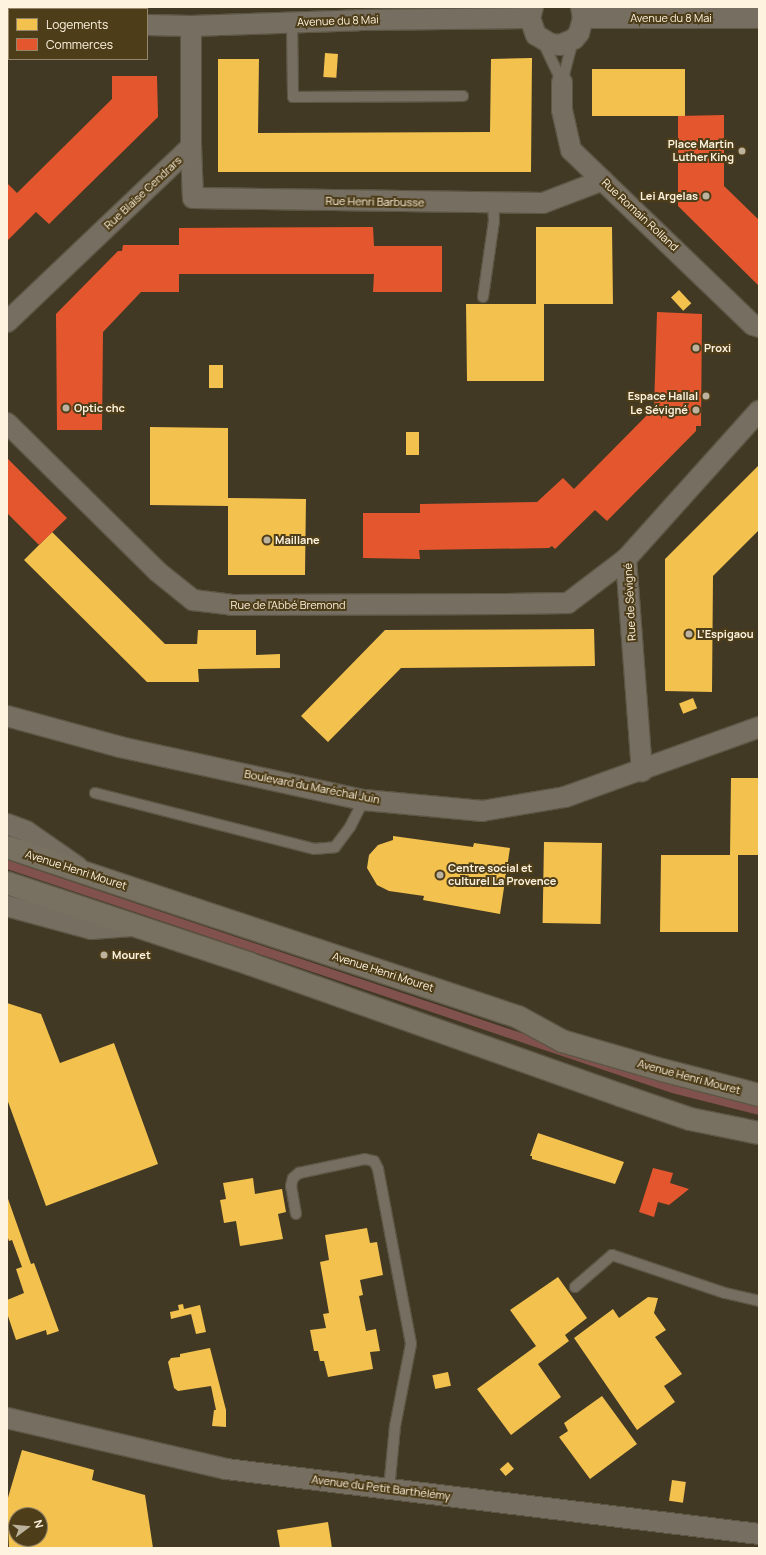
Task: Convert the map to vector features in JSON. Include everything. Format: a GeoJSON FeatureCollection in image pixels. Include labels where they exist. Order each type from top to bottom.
{"type":"FeatureCollection","features":[{"type":"Feature","properties":{"kind":"main road","name":"Avenue Henri Mouret"},"geometry":{"type":"LineString","coordinates":[[7,847],[518,1017],[562,1041],[704,1082],[759,1094]]}},
{"type":"Feature","properties":{"kind":"main road"},"geometry":{"type":"LineString","coordinates":[[7,883],[132,926],[250,964],[627,1098],[690,1119],[759,1134]]}},
{"type":"Feature","properties":{"kind":"street","name":"Avenue du 8 Mai"},"geometry":{"type":"LineString","coordinates":[[148,25],[191,26],[292,23],[531,13]]}},
{"type":"Feature","properties":{"kind":"street"},"geometry":{"type":"LineString","coordinates":[[531,13],[536,35],[543,41],[560,45],[574,39],[582,26],[582,13]]}},
{"type":"Feature","properties":{"kind":"street","name":"Avenue du 8 Mai"},"geometry":{"type":"LineString","coordinates":[[582,13],[757,14]]}},
{"type":"Feature","properties":{"kind":"street","name":"Rue Blaise Cendrars"},"geometry":{"type":"LineString","coordinates":[[7,322],[191,147],[191,26]]}},
{"type":"Feature","properties":{"kind":"street","name":"Rue Romain Rolland"},"geometry":{"type":"LineString","coordinates":[[562,82],[562,110],[571,150],[753,325],[759,327]]}},
{"type":"Feature","properties":{"kind":"street","name":"Rue Henri Barbusse"},"geometry":{"type":"LineString","coordinates":[[191,147],[193,198],[543,203],[603,180]]}},
{"type":"Feature","properties":{"kind":"street","name":"Rue de Sévigné"},"geometry":{"type":"LineString","coordinates":[[642,771],[626,559],[759,411]]}},
{"type":"Feature","properties":{"kind":"street","name":"Rue de l'Abbé Bremond"},"geometry":{"type":"LineString","coordinates":[[7,422],[158,572],[193,600],[230,605],[568,603],[626,559]]}},
{"type":"Feature","properties":{"kind":"street","name":"Boulevard du Maréchal Juin"},"geometry":{"type":"LineString","coordinates":[[7,716],[120,747],[364,800],[482,811],[565,797],[642,771],[759,727]]}},
{"type":"Feature","properties":{"kind":"street"},"geometry":{"type":"LineString","coordinates":[[7,824],[26,831],[92,876]]}},
{"type":"Feature","properties":{"kind":"street"},"geometry":{"type":"LineString","coordinates":[[7,906],[91,929],[132,926]]}},
{"type":"Feature","properties":{"kind":"street","name":"Avenue du Petit Barthélémy"},"geometry":{"type":"LineString","coordinates":[[7,1418],[226,1469],[759,1534]]}},
{"type":"Feature","properties":{"kind":"lane"},"geometry":{"type":"LineString","coordinates":[[292,23],[293,97],[463,96]]}},
{"type":"Feature","properties":{"kind":"lane","name":"Rue Romain Rolland"},"geometry":{"type":"LineString","coordinates":[[562,82],[574,39]]}},
{"type":"Feature","properties":{"kind":"lane","name":"Rue Romain Rolland"},"geometry":{"type":"LineString","coordinates":[[543,41],[562,82]]}},
{"type":"Feature","properties":{"kind":"lane"},"geometry":{"type":"LineString","coordinates":[[483,297],[494,222],[493,203]]}},
{"type":"Feature","properties":{"kind":"lane"},"geometry":{"type":"LineString","coordinates":[[95,793],[314,849],[335,847],[350,827],[364,800]]}},
{"type":"Feature","properties":{"kind":"lane"},"geometry":{"type":"LineString","coordinates":[[296,1214],[291,1186],[293,1178],[299,1173],[365,1159],[374,1161],[378,1169],[411,1344],[395,1426],[389,1489]]}},
{"type":"Feature","properties":{"kind":"lane"},"geometry":{"type":"LineString","coordinates":[[575,1287],[612,1255],[725,1293],[759,1301]]}},
{"type":"Feature","properties":{"kind":"shaded area"},"geometry":{"type":"Polygon","coordinates":[[[7,860],[676,1085],[759,1106],[759,1115],[672,1093],[7,869],[7,860]]]}},
{"type":"Feature","properties":{"kind":"building: Logements"},"geometry":{"type":"Polygon","coordinates":[[[325,53],[338,54],[336,78],[323,77],[325,53]]]}},
{"type":"Feature","properties":{"kind":"building: Logements"},"geometry":{"type":"Polygon","coordinates":[[[532,58],[531,172],[218,172],[218,59],[259,59],[258,133],[490,132],[491,59],[532,58]]]}},
{"type":"Feature","properties":{"kind":"building: Logements"},"geometry":{"type":"Polygon","coordinates":[[[592,69],[685,69],[685,116],[592,116],[592,69]]]}},
{"type":"Feature","properties":{"kind":"building: Logements"},"geometry":{"type":"Polygon","coordinates":[[[536,227],[612,227],[613,304],[544,304],[544,381],[467,381],[466,304],[536,304],[536,227]]]}},
{"type":"Feature","properties":{"kind":"building: Logements"},"geometry":{"type":"Polygon","coordinates":[[[679,290],[691,303],[683,311],[671,298],[679,290]]]}},
{"type":"Feature","properties":{"kind":"building: Logements"},"geometry":{"type":"Polygon","coordinates":[[[209,365],[223,365],[223,388],[209,388],[209,365]]]}},
{"type":"Feature","properties":{"kind":"building: Logements"},"geometry":{"type":"Polygon","coordinates":[[[150,427],[228,428],[228,498],[306,499],[305,575],[228,575],[228,506],[150,505],[150,427]]]}},
{"type":"Feature","properties":{"kind":"building: Logements"},"geometry":{"type":"Polygon","coordinates":[[[406,432],[419,432],[419,455],[406,455],[406,432]]]}},
{"type":"Feature","properties":{"kind":"building: Logements","name":"L’Espigaou"},"geometry":{"type":"Polygon","coordinates":[[[759,465],[759,530],[713,576],[712,692],[665,691],[665,559],[759,465]]]}},
{"type":"Feature","properties":{"kind":"building: Logements"},"geometry":{"type":"Polygon","coordinates":[[[52,532],[165,644],[197,644],[198,630],[256,630],[256,655],[280,654],[280,668],[198,669],[199,682],[147,682],[24,560],[52,532]]]}},
{"type":"Feature","properties":{"kind":"building: Logements"},"geometry":{"type":"Polygon","coordinates":[[[594,629],[595,666],[401,668],[328,742],[301,716],[385,630],[594,629]]]}},
{"type":"Feature","properties":{"kind":"building: Logements"},"geometry":{"type":"Polygon","coordinates":[[[693,698],[697,708],[683,714],[679,704],[693,698]]]}},
{"type":"Feature","properties":{"kind":"building: Logements"},"geometry":{"type":"Polygon","coordinates":[[[731,778],[759,778],[759,855],[738,855],[738,932],[660,932],[661,855],[730,855],[731,778]]]}},
{"type":"Feature","properties":{"kind":"building: Logements","name":"Centre social et culturel La Provence"},"geometry":{"type":"Polygon","coordinates":[[[393,836],[473,847],[474,843],[510,848],[500,914],[423,900],[424,896],[389,891],[377,885],[367,868],[369,855],[378,845],[393,840],[393,836]]]}},
{"type":"Feature","properties":{"kind":"building: Logements"},"geometry":{"type":"Polygon","coordinates":[[[544,842],[602,843],[601,924],[543,923],[544,842]]]}},
{"type":"Feature","properties":{"kind":"building: Logements"},"geometry":{"type":"Polygon","coordinates":[[[7,1003],[41,1014],[60,1063],[114,1043],[158,1164],[46,1206],[7,1099],[7,1003]]]}},
{"type":"Feature","properties":{"kind":"building: Logements"},"geometry":{"type":"Polygon","coordinates":[[[538,1133],[624,1162],[615,1184],[532,1159],[532,1156],[530,1156],[538,1133]]]}},
{"type":"Feature","properties":{"kind":"building: Logements"},"geometry":{"type":"Polygon","coordinates":[[[253,1178],[255,1194],[282,1189],[286,1212],[278,1214],[283,1239],[240,1246],[236,1221],[224,1223],[220,1200],[226,1199],[223,1183],[253,1178]]]}},
{"type":"Feature","properties":{"kind":"building: Logements"},"geometry":{"type":"Polygon","coordinates":[[[7,1196],[31,1264],[34,1263],[59,1331],[47,1335],[46,1330],[16,1340],[7,1313],[7,1300],[24,1293],[16,1269],[22,1267],[12,1240],[9,1241],[7,1235],[7,1196]]]}},
{"type":"Feature","properties":{"kind":"building: Logements"},"geometry":{"type":"Polygon","coordinates":[[[367,1228],[370,1243],[377,1242],[383,1275],[360,1280],[363,1295],[359,1296],[366,1331],[376,1329],[380,1351],[370,1352],[373,1369],[328,1377],[324,1361],[320,1361],[318,1351],[314,1351],[310,1330],[326,1328],[323,1314],[329,1313],[320,1262],[329,1260],[325,1235],[367,1228]]]}},
{"type":"Feature","properties":{"kind":"building: Logements"},"geometry":{"type":"Polygon","coordinates":[[[558,1277],[587,1318],[565,1335],[569,1341],[538,1364],[561,1397],[511,1435],[477,1389],[536,1346],[510,1310],[558,1277]]]}},
{"type":"Feature","properties":{"kind":"building: Logements"},"geometry":{"type":"Polygon","coordinates":[[[648,1297],[658,1298],[654,1313],[666,1330],[655,1337],[682,1374],[664,1386],[675,1402],[637,1430],[574,1338],[613,1309],[619,1318],[648,1297]]]}},
{"type":"Feature","properties":{"kind":"building: Logements"},"geometry":{"type":"Polygon","coordinates":[[[183,1304],[184,1309],[200,1305],[206,1332],[196,1334],[191,1314],[171,1319],[170,1312],[179,1310],[178,1305],[183,1304]]]}},
{"type":"Feature","properties":{"kind":"building: Logements"},"geometry":{"type":"Polygon","coordinates":[[[210,1348],[226,1410],[226,1427],[212,1426],[214,1410],[216,1410],[211,1386],[178,1391],[174,1388],[168,1362],[171,1358],[180,1357],[180,1354],[210,1348]]]}},
{"type":"Feature","properties":{"kind":"building: Logements"},"geometry":{"type":"Polygon","coordinates":[[[448,1372],[451,1386],[435,1389],[432,1375],[448,1372]]]}},
{"type":"Feature","properties":{"kind":"building: Logements"},"geometry":{"type":"Polygon","coordinates":[[[602,1396],[637,1444],[590,1479],[559,1437],[568,1431],[564,1423],[602,1396]]]}},
{"type":"Feature","properties":{"kind":"building: Logements"},"geometry":{"type":"Polygon","coordinates":[[[22,1450],[94,1470],[92,1480],[145,1495],[153,1548],[9,1548],[48,1547],[48,1507],[8,1507],[8,1524],[7,1501],[22,1450]]]}},
{"type":"Feature","properties":{"kind":"building: Logements"},"geometry":{"type":"Polygon","coordinates":[[[508,1462],[514,1469],[506,1476],[500,1469],[508,1462]]]}},
{"type":"Feature","properties":{"kind":"building: Logements"},"geometry":{"type":"Polygon","coordinates":[[[672,1480],[686,1482],[683,1503],[669,1501],[672,1480]]]}},
{"type":"Feature","properties":{"kind":"building: Logements"},"geometry":{"type":"Polygon","coordinates":[[[328,1522],[332,1548],[280,1548],[277,1530],[328,1522]]]}},
{"type":"Feature","properties":{"kind":"building: Commerces"},"geometry":{"type":"Polygon","coordinates":[[[112,76],[157,76],[158,117],[49,224],[36,212],[7,241],[7,183],[17,193],[112,99],[112,76]]]}},
{"type":"Feature","properties":{"kind":"building: Commerces","name":"Lei Argelas"},"geometry":{"type":"Polygon","coordinates":[[[724,115],[724,186],[759,220],[759,286],[678,206],[678,116],[724,115]]]}},
{"type":"Feature","properties":{"kind":"building: Commerces"},"geometry":{"type":"Polygon","coordinates":[[[373,227],[374,246],[442,246],[442,292],[373,292],[374,274],[179,274],[179,292],[141,292],[103,332],[102,430],[57,430],[56,314],[118,251],[122,251],[123,245],[179,245],[179,228],[373,227]]]}},
{"type":"Feature","properties":{"kind":"building: Commerces"},"geometry":{"type":"Polygon","coordinates":[[[657,312],[702,314],[701,426],[696,426],[696,431],[607,521],[595,510],[555,549],[552,546],[549,548],[419,550],[420,559],[363,558],[363,513],[420,513],[420,504],[537,502],[563,478],[574,489],[654,408],[657,312]]]}},
{"type":"Feature","properties":{"kind":"building: Commerces"},"geometry":{"type":"Polygon","coordinates":[[[7,458],[67,518],[39,545],[7,513],[7,458]]]}},
{"type":"Feature","properties":{"kind":"building: Commerces"},"geometry":{"type":"Polygon","coordinates":[[[653,1168],[673,1173],[670,1183],[689,1189],[669,1205],[658,1202],[654,1217],[639,1212],[653,1168]]]}},
{"type":"Feature","properties":{"kind":"place","name":"Place Martin Luther King"},"geometry":{"type":"Point","coordinates":[742,151]}},
{"type":"Feature","properties":{"kind":"place","name":"Lei Argelas"},"geometry":{"type":"Point","coordinates":[706,196]}},
{"type":"Feature","properties":{"kind":"place","name":"Proxi"},"geometry":{"type":"Point","coordinates":[696,348]}},
{"type":"Feature","properties":{"kind":"place","name":"Espace Hallal"},"geometry":{"type":"Point","coordinates":[706,396]}},
{"type":"Feature","properties":{"kind":"place","name":"Optic chc"},"geometry":{"type":"Point","coordinates":[66,408]}},
{"type":"Feature","properties":{"kind":"place","name":"Le Sévigné"},"geometry":{"type":"Point","coordinates":[696,410]}},
{"type":"Feature","properties":{"kind":"place","name":"Maillane"},"geometry":{"type":"Point","coordinates":[267,540]}},
{"type":"Feature","properties":{"kind":"place","name":"L’Espigaou"},"geometry":{"type":"Point","coordinates":[689,634]}},
{"type":"Feature","properties":{"kind":"place","name":"Centre social et culturel La Provence"},"geometry":{"type":"Point","coordinates":[440,875]}},
{"type":"Feature","properties":{"kind":"place","name":"Mouret"},"geometry":{"type":"Point","coordinates":[104,955]}}]}
